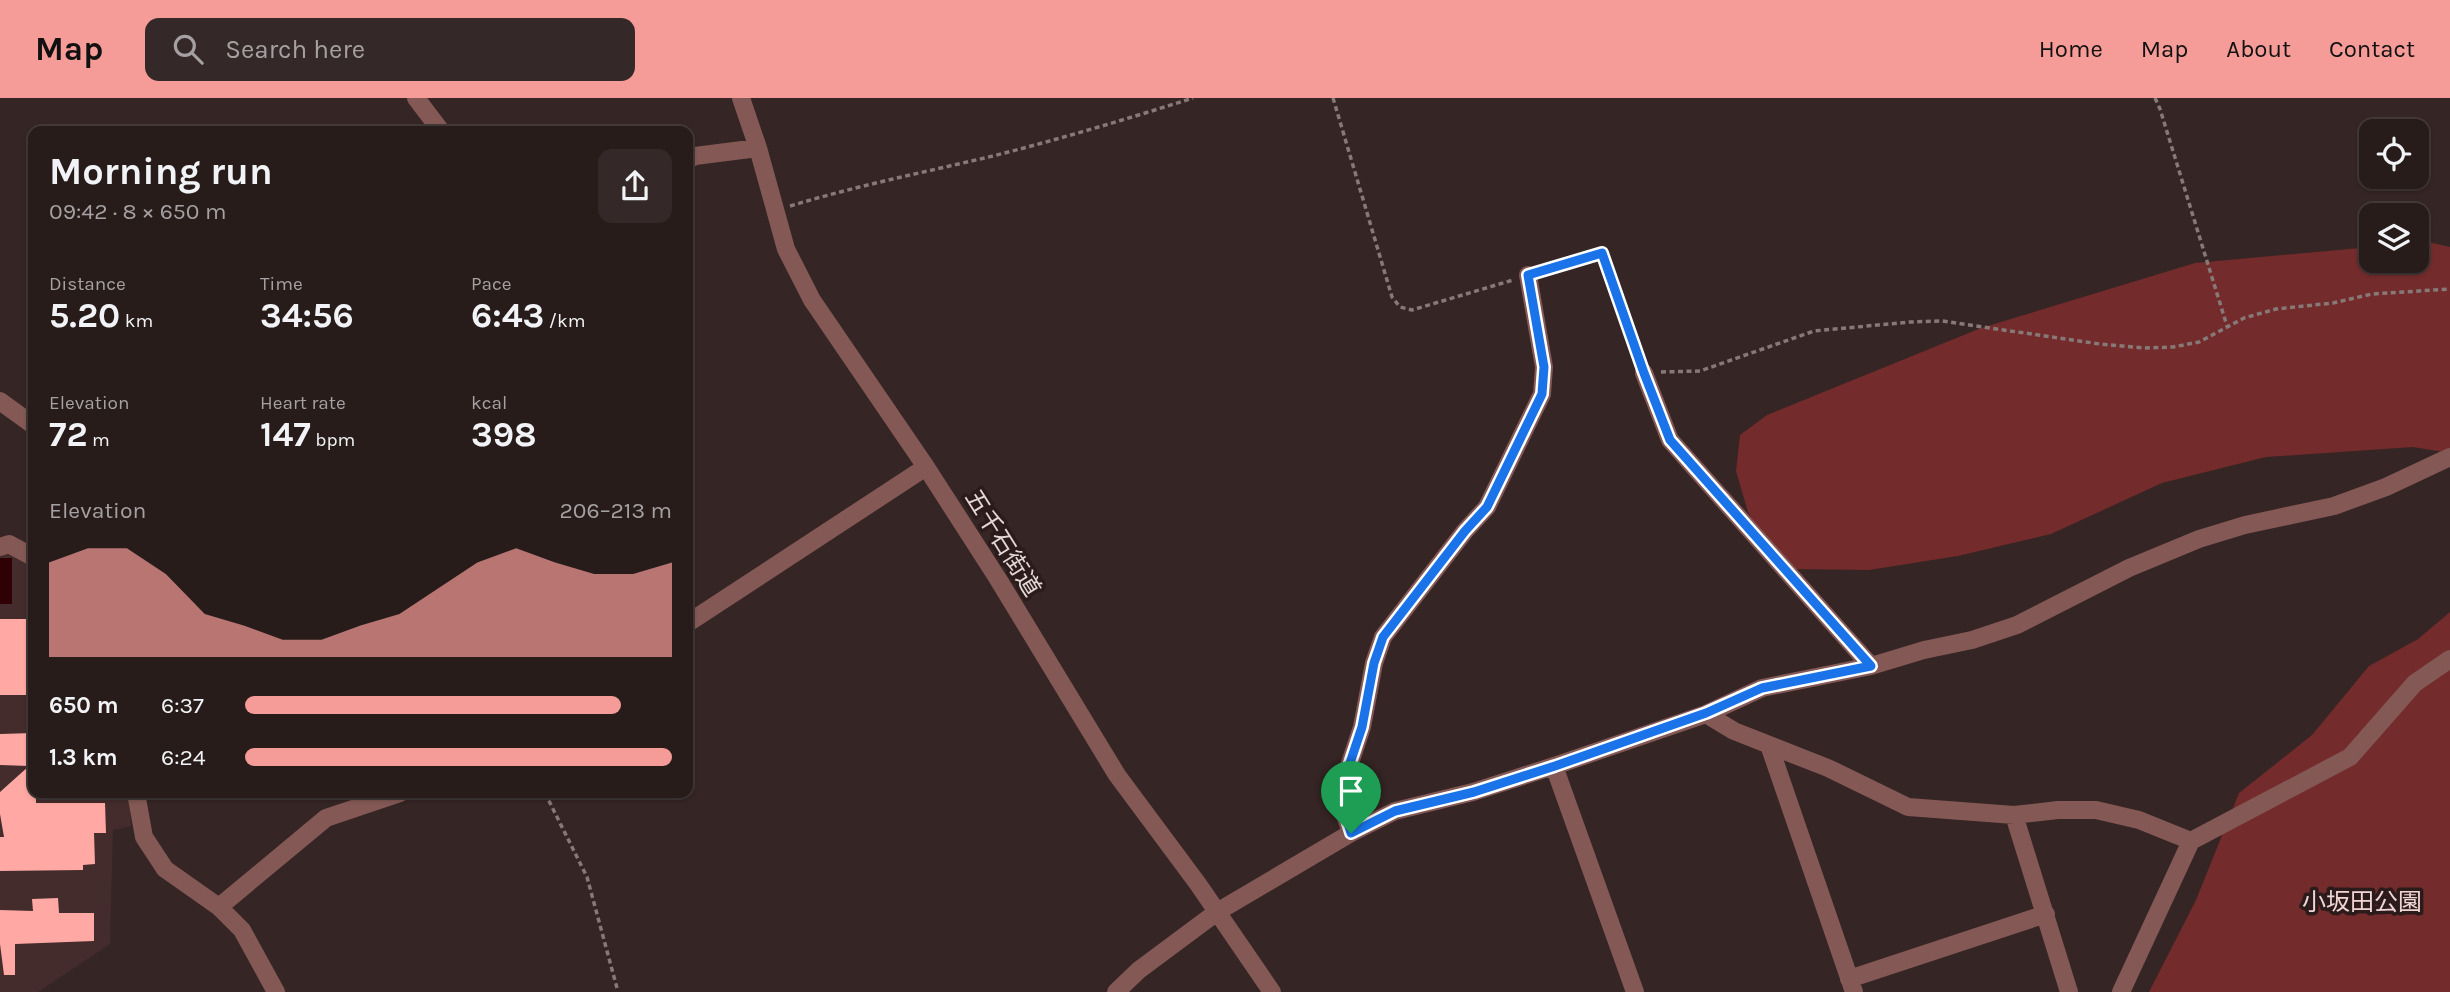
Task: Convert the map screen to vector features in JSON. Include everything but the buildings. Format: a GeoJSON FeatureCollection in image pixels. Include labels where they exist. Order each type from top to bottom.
{"type":"FeatureCollection","features":[{"type":"Feature","properties":{"kind":"street"},"geometry":{"type":"LineString","coordinates":[[416,98],[437,126]]}},
{"type":"Feature","properties":{"kind":"street","name":"五千石街道"},"geometry":{"type":"LineString","coordinates":[[741,98],[786,249],[812,300],[926,467],[998,579],[1117,775],[1272,992]]}},
{"type":"Feature","properties":{"kind":"street"},"geometry":{"type":"LineString","coordinates":[[693,157],[758,148]]}},
{"type":"Feature","properties":{"kind":"street"},"geometry":{"type":"LineString","coordinates":[[1351,833],[1344,811],[1343,784],[1362,727],[1374,663],[1383,637],[1465,531],[1487,507],[1542,394],[1544,367],[1528,275]]}},
{"type":"Feature","properties":{"kind":"street"},"geometry":{"type":"LineString","coordinates":[[1644,373],[1670,440],[1871,666]]}},
{"type":"Feature","properties":{"kind":"street"},"geometry":{"type":"LineString","coordinates":[[0,401],[28,421]]}},
{"type":"Feature","properties":{"kind":"street"},"geometry":{"type":"LineString","coordinates":[[1116,992],[1139,970],[1217,912],[1351,833],[1395,811],[1474,792],[1555,766],[1706,713],[1762,688],[1871,666],[1924,650],[1972,640],[2017,625],[2129,568],[2199,539],[2245,525],[2334,506],[2386,487],[2450,457]]}},
{"type":"Feature","properties":{"kind":"street"},"geometry":{"type":"LineString","coordinates":[[693,620],[926,467]]}},
{"type":"Feature","properties":{"kind":"street"},"geometry":{"type":"LineString","coordinates":[[0,547],[9,544],[28,554]]}},
{"type":"Feature","properties":{"kind":"street"},"geometry":{"type":"LineString","coordinates":[[2121,992],[2191,841],[2350,757],[2415,683],[2450,659]]}},
{"type":"Feature","properties":{"kind":"street"},"geometry":{"type":"LineString","coordinates":[[1706,713],[1734,731],[1828,768],[1908,807],[2014,814],[2096,810],[2139,820],[2191,841]]}},
{"type":"Feature","properties":{"kind":"street"},"geometry":{"type":"LineString","coordinates":[[1769,745],[1852,986],[2046,914]]}},
{"type":"Feature","properties":{"kind":"street"},"geometry":{"type":"LineString","coordinates":[[1555,766],[1635,992]]}},
{"type":"Feature","properties":{"kind":"street"},"geometry":{"type":"LineString","coordinates":[[137,798],[144,837],[165,869],[219,907],[242,930],[276,992]]}},
{"type":"Feature","properties":{"kind":"street"},"geometry":{"type":"LineString","coordinates":[[219,907],[326,818],[385,798]]}},
{"type":"Feature","properties":{"kind":"street"},"geometry":{"type":"LineString","coordinates":[[2014,814],[2069,992]]}},
{"type":"Feature","properties":{"kind":"path"},"geometry":{"type":"LineString","coordinates":[[775,211],[821,197],[995,155],[1194,98]]}},
{"type":"Feature","properties":{"kind":"path"},"geometry":{"type":"LineString","coordinates":[[1333,98],[1392,297],[1400,307],[1412,310],[1602,253],[1644,373],[1700,371],[1814,331],[1910,322],[1942,321],[2145,348],[2173,347],[2199,342],[2244,318],[2299,305],[2333,303],[2372,294],[2450,289]]}},
{"type":"Feature","properties":{"kind":"path"},"geometry":{"type":"LineString","coordinates":[[2155,98],[2227,326]]}},
{"type":"Feature","properties":{"kind":"path"},"geometry":{"type":"LineString","coordinates":[[548,798],[587,877],[617,988]]}},
{"type":"Feature","properties":{"kind":"shaded area"},"geometry":{"type":"Polygon","coordinates":[[[0,554],[16,554],[28,561],[28,798],[129,798],[131,826],[113,830],[110,944],[38,992],[0,992],[0,554]]]}},
{"type":"Feature","properties":{"kind":"shaded area"},"geometry":{"type":"Polygon","coordinates":[[[0,558],[12,558],[12,604],[0,604],[0,558]]]}},
{"type":"Feature","properties":{"kind":"green space"},"geometry":{"type":"Polygon","coordinates":[[[2429,242],[2450,247],[2450,453],[2413,447],[2266,457],[2162,483],[2051,534],[1958,556],[1869,570],[1789,569],[1766,545],[1748,512],[1736,471],[1740,435],[1767,415],[1981,328],[2195,263],[2359,248],[2359,273],[2429,273],[2429,242]]]}},
{"type":"Feature","properties":{"kind":"green space","name":"小坂田公園"},"geometry":{"type":"Polygon","coordinates":[[[2450,612],[2450,992],[2149,992],[2196,900],[2239,793],[2312,735],[2369,666],[2418,639],[2450,612]]]}},
{"type":"Feature","properties":{"kind":"route"},"geometry":{"type":"LineString","coordinates":[[1602,253],[1670,440],[1871,666],[1762,688],[1706,713],[1555,766],[1474,792],[1395,811],[1351,833],[1344,811],[1343,784],[1362,727],[1374,663],[1383,637],[1465,531],[1487,507],[1542,394],[1544,367],[1528,275],[1602,253]]}}]}
